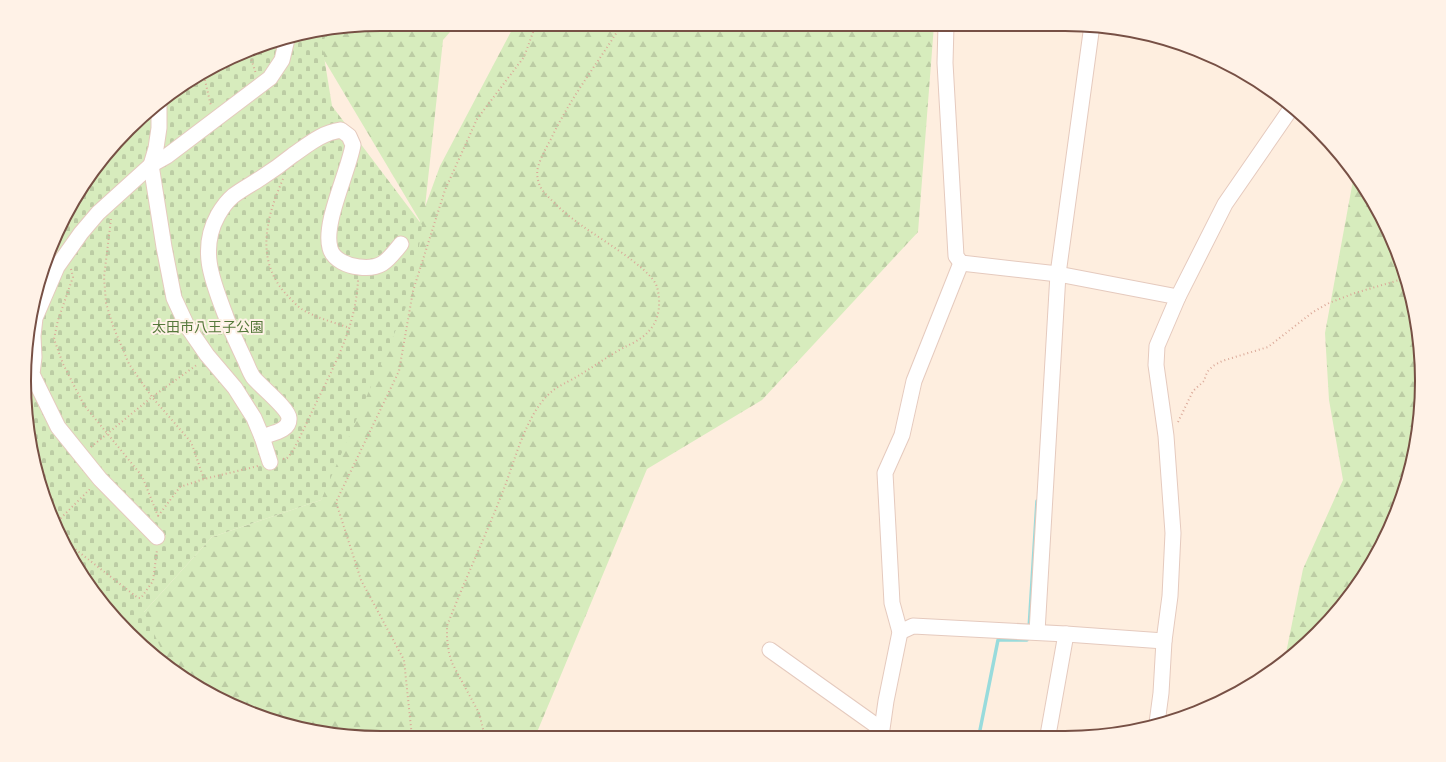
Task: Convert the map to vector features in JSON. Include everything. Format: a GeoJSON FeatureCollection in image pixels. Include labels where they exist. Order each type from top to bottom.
{"type":"FeatureCollection","features":[{"type":"Feature","properties":{"kind":"street"},"geometry":{"type":"LineString","coordinates":[[946,31],[946,63],[956,256],[961,263],[1058,274],[1178,297]]}},
{"type":"Feature","properties":{"kind":"street"},"geometry":{"type":"LineString","coordinates":[[1037,632],[1058,274],[1091,32]]}},
{"type":"Feature","properties":{"kind":"street"},"geometry":{"type":"LineString","coordinates":[[39,309],[57,267],[81,233],[98,214],[151,165],[166,156],[270,78],[282,60],[286,44]]}},
{"type":"Feature","properties":{"kind":"street"},"geometry":{"type":"LineString","coordinates":[[158,111],[159,128],[156,148],[151,165],[174,298],[187,326],[207,355],[235,388],[254,418],[262,436],[270,462]]}},
{"type":"Feature","properties":{"kind":"street"},"geometry":{"type":"LineString","coordinates":[[1158,718],[1161,693],[1164,641],[1170,596],[1173,533],[1166,436],[1156,365],[1157,346],[1178,297],[1225,204],[1289,112]]}},
{"type":"Feature","properties":{"kind":"street"},"geometry":{"type":"LineString","coordinates":[[262,436],[285,428],[289,422],[289,415],[285,409],[262,388],[252,376],[232,332],[210,269],[208,253],[209,238],[213,223],[219,213],[232,197],[281,165],[315,139],[330,132],[341,130],[349,136],[353,145],[330,222],[328,236],[330,250],[340,261],[355,267],[367,268],[378,267],[387,262],[401,244]]}},
{"type":"Feature","properties":{"kind":"street"},"geometry":{"type":"LineString","coordinates":[[881,731],[900,632],[892,603],[885,473],[902,435],[914,380],[961,263]]}},
{"type":"Feature","properties":{"kind":"street"},"geometry":{"type":"LineString","coordinates":[[32,367],[34,357],[33,343]]}},
{"type":"Feature","properties":{"kind":"street"},"geometry":{"type":"LineString","coordinates":[[31,376],[58,426],[100,479],[157,544]]}},
{"type":"Feature","properties":{"kind":"street"},"geometry":{"type":"LineString","coordinates":[[900,632],[913,626],[1037,632],[1164,641]]}},
{"type":"Feature","properties":{"kind":"street"},"geometry":{"type":"LineString","coordinates":[[1049,731],[1066,634]]}},
{"type":"Feature","properties":{"kind":"street"},"geometry":{"type":"LineString","coordinates":[[770,650],[880,731]]}},
{"type":"Feature","properties":{"kind":"path"},"geometry":{"type":"LineString","coordinates":[[411,731],[404,660],[360,580],[336,502],[399,371],[413,291],[445,190],[477,119],[524,56],[533,31]]}},
{"type":"Feature","properties":{"kind":"path"},"geometry":{"type":"LineString","coordinates":[[484,731],[479,713],[452,664],[447,638],[447,626],[505,486],[513,461],[535,412],[547,396],[557,387],[571,380],[648,332],[659,311],[659,295],[653,278],[573,220],[542,190],[538,184],[538,168],[556,127],[617,31]]}},
{"type":"Feature","properties":{"kind":"path"},"geometry":{"type":"LineString","coordinates":[[251,56],[258,86]]}},
{"type":"Feature","properties":{"kind":"path"},"geometry":{"type":"LineString","coordinates":[[205,79],[209,91],[213,121]]}},
{"type":"Feature","properties":{"kind":"path"},"geometry":{"type":"LineString","coordinates":[[281,165],[286,172],[268,222],[266,242],[267,259],[272,274],[281,288],[306,312],[350,328]]}},
{"type":"Feature","properties":{"kind":"path"},"geometry":{"type":"LineString","coordinates":[[114,200],[104,277],[106,303],[113,326],[129,364],[152,397],[191,442],[204,479]]}},
{"type":"Feature","properties":{"kind":"path"},"geometry":{"type":"LineString","coordinates":[[66,253],[73,277],[58,320],[54,339],[63,364],[84,404],[142,476],[158,516],[180,488],[204,479],[251,467]]}},
{"type":"Feature","properties":{"kind":"path"},"geometry":{"type":"LineString","coordinates":[[1166,436],[1173,431],[1193,391],[1204,380],[1213,366],[1222,361],[1268,347],[1313,312],[1329,303],[1355,293],[1400,280]]}},
{"type":"Feature","properties":{"kind":"path"},"geometry":{"type":"LineString","coordinates":[[270,462],[287,458],[293,451],[336,364],[350,328],[356,306],[358,284]]}},
{"type":"Feature","properties":{"kind":"path"},"geometry":{"type":"LineString","coordinates":[[90,447],[152,397],[195,367]]}},
{"type":"Feature","properties":{"kind":"path"},"geometry":{"type":"LineString","coordinates":[[60,519],[100,479]]}},
{"type":"Feature","properties":{"kind":"path"},"geometry":{"type":"LineString","coordinates":[[74,548],[138,598],[141,598],[153,581],[157,544]]}},
{"type":"Feature","properties":{"kind":"green space"},"geometry":{"type":"Polygon","coordinates":[[[451,31],[443,40],[425,207],[440,166],[511,31],[934,31],[918,232],[762,400],[647,469],[538,731],[358,730],[313,724],[268,712],[226,695],[206,684],[168,659],[150,644],[118,612],[103,594],[83,563],[144,612],[212,537],[321,500],[420,221],[311,38],[358,32],[451,31]]]}},
{"type":"Feature","properties":{"kind":"green space","name":"太田市八王子公園"},"geometry":{"type":"Polygon","coordinates":[[[326,36],[322,44],[332,106],[422,225],[413,291],[321,500],[212,537],[144,612],[164,656],[150,644],[118,612],[90,575],[67,536],[43,472],[34,427],[31,381],[34,335],[43,290],[58,247],[78,206],[103,168],[118,150],[150,118],[187,90],[226,67],[290,43],[326,36]]]}},
{"type":"Feature","properties":{"kind":"green space"},"geometry":{"type":"Polygon","coordinates":[[[1353,182],[1379,226],[1403,290],[1412,335],[1414,358],[1415,381],[1412,427],[1403,472],[1396,494],[1379,536],[1368,556],[1343,594],[1328,612],[1286,652],[1303,569],[1343,480],[1329,400],[1325,333],[1353,182]]]}},
{"type":"Feature","properties":{"kind":"waterway"},"geometry":{"type":"LineString","coordinates":[[1029,629],[1037,501]]}},
{"type":"Feature","properties":{"kind":"waterway"},"geometry":{"type":"LineString","coordinates":[[980,731],[998,640],[1027,640],[1028,635]]}}]}
